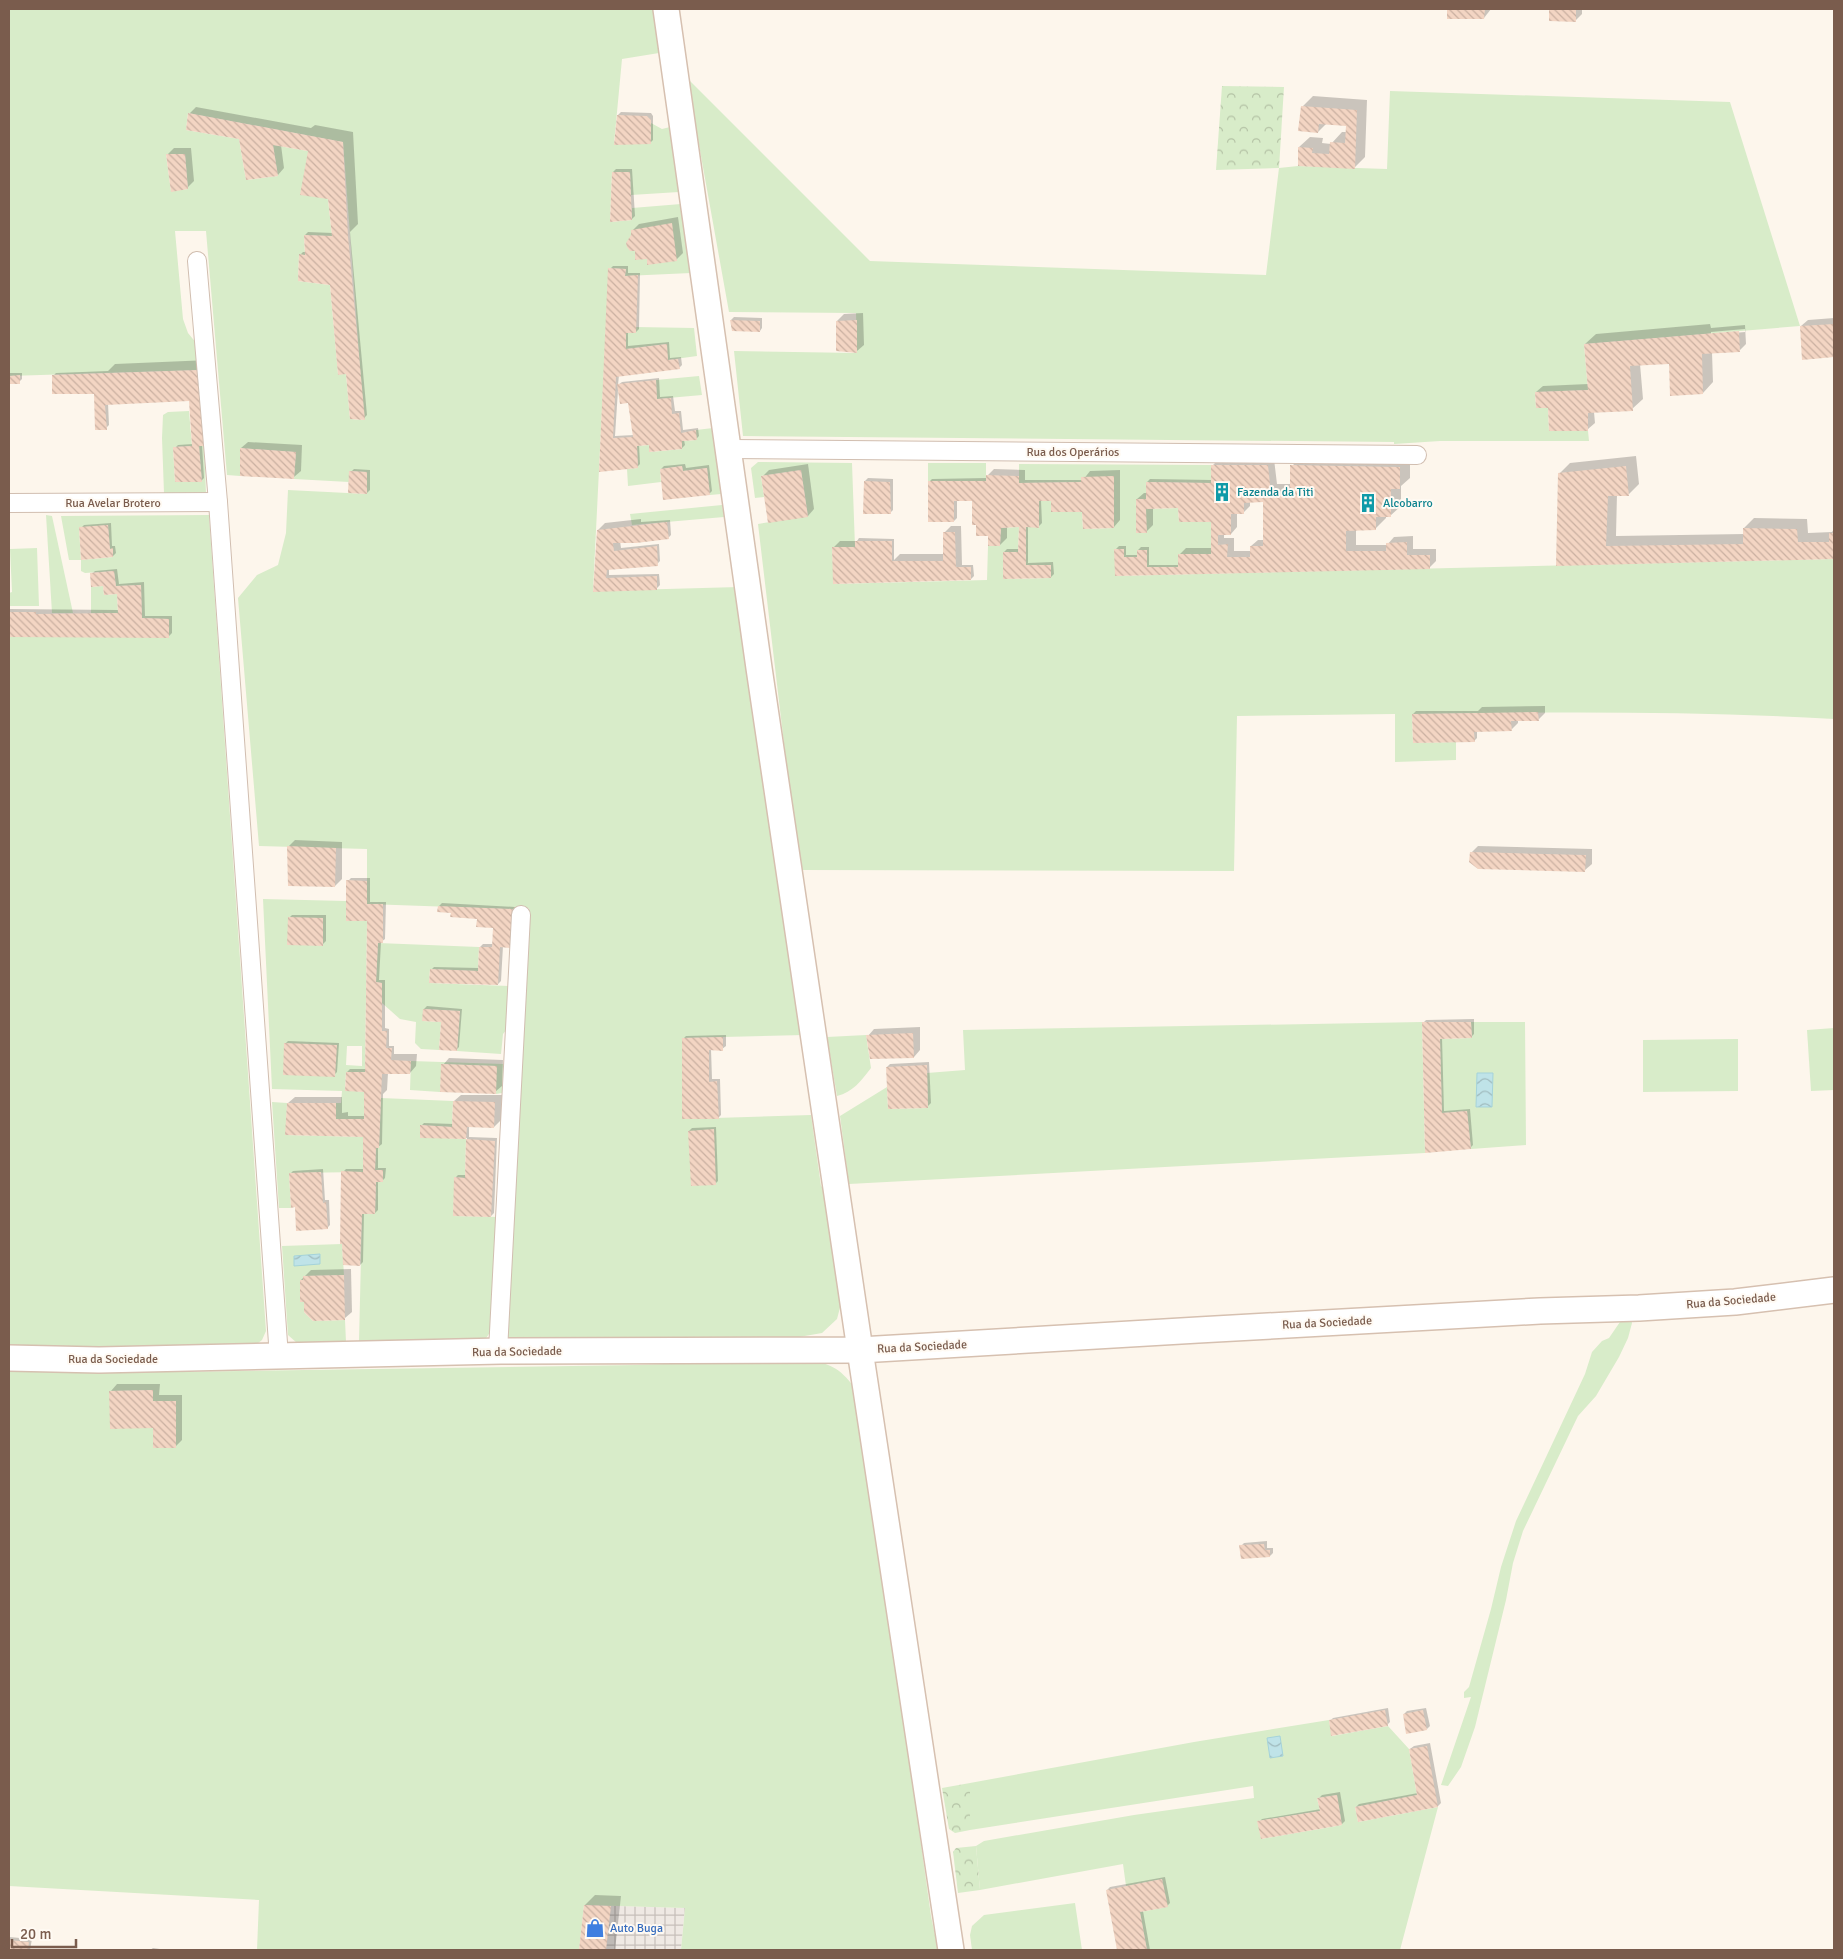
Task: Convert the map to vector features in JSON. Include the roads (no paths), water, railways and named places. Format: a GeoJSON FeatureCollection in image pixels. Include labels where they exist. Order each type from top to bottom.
{"type":"FeatureCollection","features":[{"type":"Feature","properties":{"kind":"main road"},"geometry":{"type":"LineString","coordinates":[[666,9],[762,687],[951,1950]]}},
{"type":"Feature","properties":{"kind":"main road","name":"Rua da Sociedade"},"geometry":{"type":"LineString","coordinates":[[9,1358],[99,1360],[498,1352],[860,1350],[1540,1311],[1639,1308],[1735,1302],[1834,1290]]}},
{"type":"Feature","properties":{"kind":"street"},"geometry":{"type":"LineString","coordinates":[[197,261],[218,502],[279,1356]]}},
{"type":"Feature","properties":{"kind":"street","name":"Rua dos Operários"},"geometry":{"type":"LineString","coordinates":[[729,449],[1417,455]]}},
{"type":"Feature","properties":{"kind":"street","name":"Rua Avelar Brotero"},"geometry":{"type":"LineString","coordinates":[[9,503],[218,502]]}},
{"type":"Feature","properties":{"kind":"street"},"geometry":{"type":"LineString","coordinates":[[498,1352],[521,915]]}},
{"type":"Feature","properties":{"kind":"water"},"geometry":{"type":"Polygon","coordinates":[[[1477,1073],[1493,1073],[1492,1107],[1476,1107],[1477,1073]]]}},
{"type":"Feature","properties":{"kind":"water"},"geometry":{"type":"Polygon","coordinates":[[[320,1254],[320,1264],[294,1266],[294,1256],[320,1254]]]}},
{"type":"Feature","properties":{"kind":"water"},"geometry":{"type":"Polygon","coordinates":[[[1280,1736],[1283,1756],[1270,1758],[1267,1738],[1280,1736]]]}},
{"type":"Feature","properties":{"kind":"place","name":"Fazenda da Titi"},"geometry":{"type":"Point","coordinates":[1222,492]}},
{"type":"Feature","properties":{"kind":"place","name":"Alcobarro"},"geometry":{"type":"Point","coordinates":[1368,503]}},
{"type":"Feature","properties":{"kind":"place","name":"Auto Buga"},"geometry":{"type":"Point","coordinates":[595,1928]}}]}
